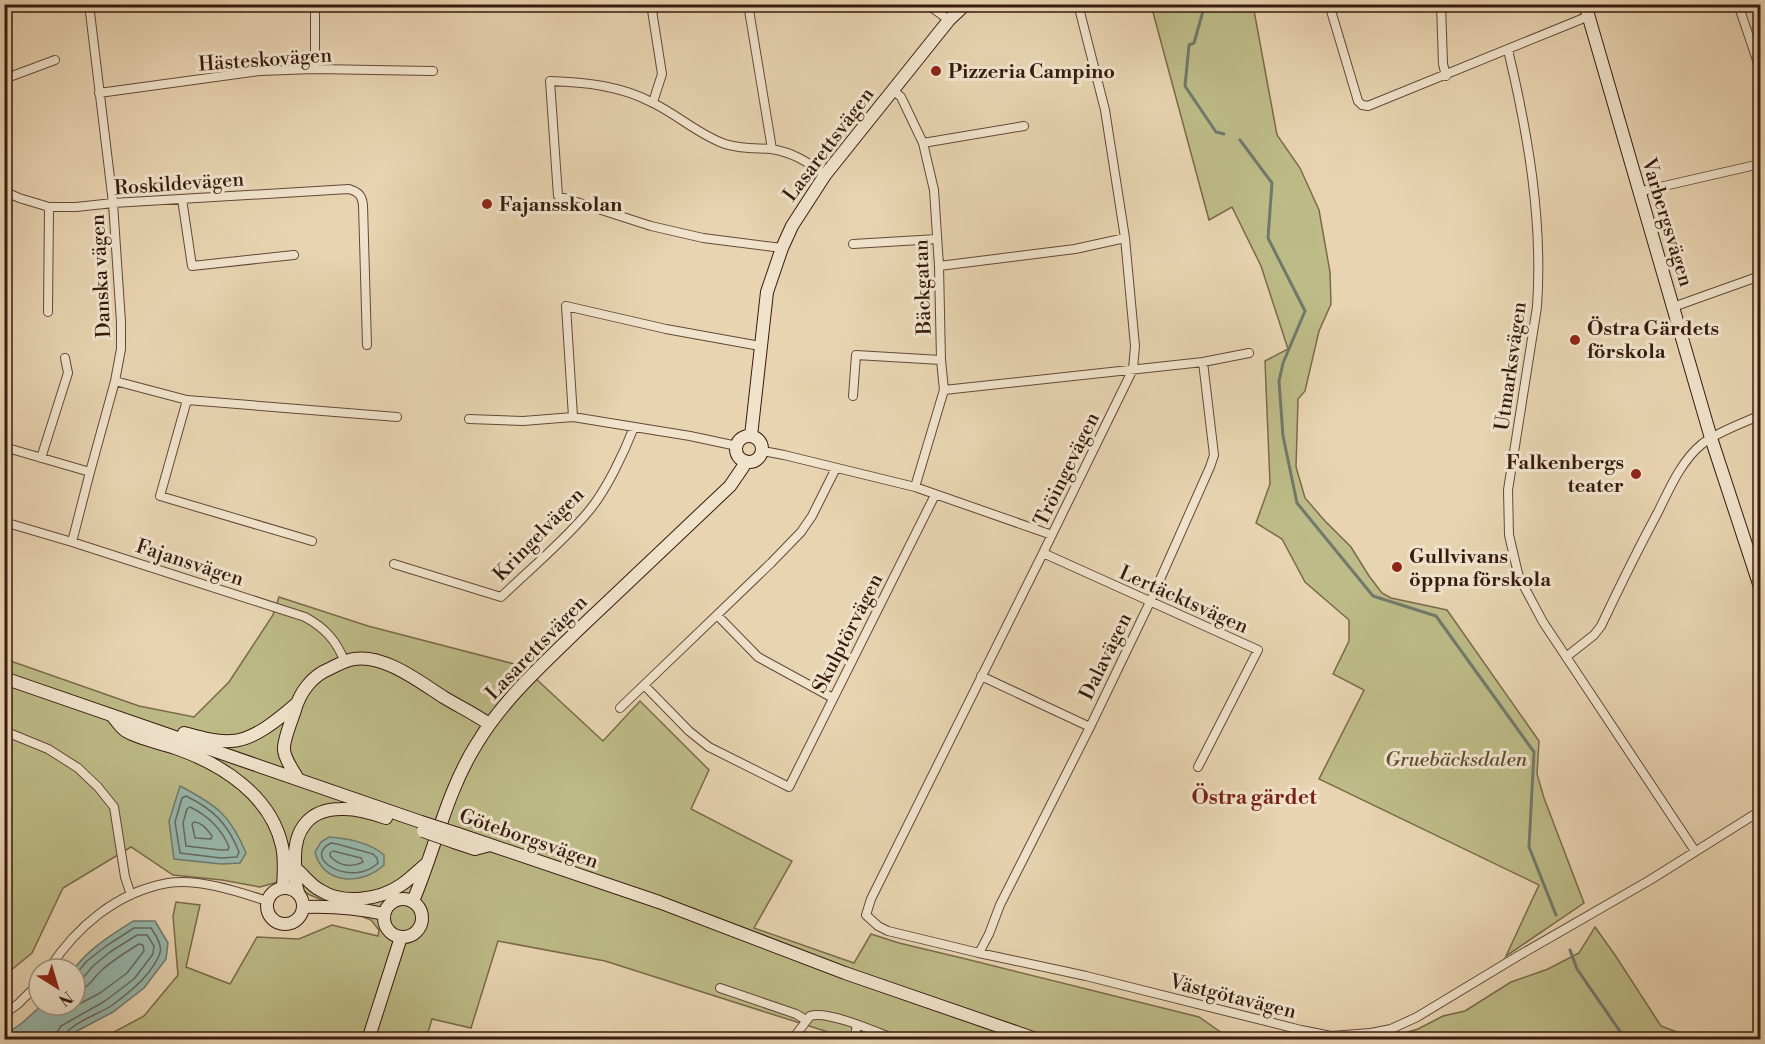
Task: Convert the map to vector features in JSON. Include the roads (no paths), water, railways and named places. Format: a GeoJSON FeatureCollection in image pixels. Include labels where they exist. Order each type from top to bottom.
{"type":"FeatureCollection","features":[{"type":"Feature","properties":{"kind":"main road","name":"Lasarettsvägen"},"geometry":{"type":"LineString","coordinates":[[751,436],[767,292],[792,226],[825,175],[949,20],[966,4]]}},
{"type":"Feature","properties":{"kind":"main road","name":"Varbergsvägen"},"geometry":{"type":"LineString","coordinates":[[1587,10],[1638,192],[1712,438],[1761,587]]}},
{"type":"Feature","properties":{"kind":"main road"},"geometry":{"type":"LineString","coordinates":[[745,461],[738,454],[737,446],[743,437],[758,438],[762,451]]}},
{"type":"Feature","properties":{"kind":"main road","name":"Lasarettsvägen"},"geometry":{"type":"LineString","coordinates":[[413,902],[458,780],[489,724],[541,666],[730,486],[745,461],[756,460],[762,451]]}},
{"type":"Feature","properties":{"kind":"main road"},"geometry":{"type":"LineString","coordinates":[[298,779],[290,766],[284,748],[297,704],[306,686],[316,676],[355,658],[393,666],[414,676],[446,699],[489,724]]}},
{"type":"Feature","properties":{"kind":"main road","name":"Göteborgsvägen"},"geometry":{"type":"LineString","coordinates":[[4,678],[298,779],[420,826],[456,838],[490,845],[658,902],[845,974],[1039,1040]]}},
{"type":"Feature","properties":{"kind":"main road"},"geometry":{"type":"LineString","coordinates":[[58,697],[69,693],[182,733],[210,740],[233,741],[257,733],[280,719],[297,704]]}},
{"type":"Feature","properties":{"kind":"main road"},"geometry":{"type":"LineString","coordinates":[[113,716],[126,732],[208,761],[235,778],[251,793],[268,814],[279,837],[284,859],[283,887]]}},
{"type":"Feature","properties":{"kind":"main road"},"geometry":{"type":"LineString","coordinates":[[298,892],[283,887],[273,892],[267,900],[267,908],[274,920],[280,924],[286,924],[296,921],[302,913],[303,902],[294,881],[295,846],[298,835],[308,821],[321,813],[342,808],[420,826]]}},
{"type":"Feature","properties":{"kind":"main road"},"geometry":{"type":"LineString","coordinates":[[295,868],[305,875],[318,890],[333,896],[352,899],[369,898],[388,892],[400,886],[427,863]]}},
{"type":"Feature","properties":{"kind":"main road"},"geometry":{"type":"LineString","coordinates":[[405,899],[413,902],[421,911],[421,926],[413,934],[401,937],[394,935],[387,928],[384,914],[388,906],[397,900],[405,899]]}},
{"type":"Feature","properties":{"kind":"main road"},"geometry":{"type":"LineString","coordinates":[[304,907],[337,907],[384,914]]}},
{"type":"Feature","properties":{"kind":"main road"},"geometry":{"type":"LineString","coordinates":[[368,1040],[401,937]]}},
{"type":"Feature","properties":{"kind":"street","name":"Danska vägen"},"geometry":{"type":"LineString","coordinates":[[72,542],[115,381],[121,322],[113,203],[89,4]]}},
{"type":"Feature","properties":{"kind":"street"},"geometry":{"type":"LineString","coordinates":[[315,4],[315,69]]}},
{"type":"Feature","properties":{"kind":"street"},"geometry":{"type":"LineString","coordinates":[[651,4],[662,74],[653,102]]}},
{"type":"Feature","properties":{"kind":"street","name":"Tröingevägen"},"geometry":{"type":"LineString","coordinates":[[866,915],[871,899],[1133,369],[1135,346],[1125,238],[1106,110],[1078,4]]}},
{"type":"Feature","properties":{"kind":"street"},"geometry":{"type":"LineString","coordinates":[[1329,4],[1358,100],[1362,105],[1368,106],[1508,50],[1587,10]]}},
{"type":"Feature","properties":{"kind":"street"},"geometry":{"type":"LineString","coordinates":[[1441,4],[1443,64],[1446,76]]}},
{"type":"Feature","properties":{"kind":"street"},"geometry":{"type":"LineString","coordinates":[[1738,4],[1761,69]]}},
{"type":"Feature","properties":{"kind":"street"},"geometry":{"type":"LineString","coordinates":[[772,149],[748,5],[899,5],[931,8],[949,20]]}},
{"type":"Feature","properties":{"kind":"street","name":"Utmarksvägen"},"geometry":{"type":"LineString","coordinates":[[1508,50],[1535,195],[1539,280],[1537,307],[1509,489],[1509,535],[1519,577],[1543,622],[1695,851]]}},
{"type":"Feature","properties":{"kind":"street"},"geometry":{"type":"LineString","coordinates":[[4,79],[55,60]]}},
{"type":"Feature","properties":{"kind":"street","name":"Hästeskovägen"},"geometry":{"type":"LineString","coordinates":[[99,93],[260,71],[315,69],[433,72]]}},
{"type":"Feature","properties":{"kind":"street"},"geometry":{"type":"LineString","coordinates":[[782,248],[703,238],[651,226],[558,196],[550,81],[585,82],[623,91],[653,102],[724,144],[744,148],[772,149],[794,155],[825,175]]}},
{"type":"Feature","properties":{"kind":"street","name":"Bäckgatan"},"geometry":{"type":"LineString","coordinates":[[893,90],[901,97],[923,143],[934,190],[939,266],[944,390],[915,487]]}},
{"type":"Feature","properties":{"kind":"street"},"geometry":{"type":"LineString","coordinates":[[923,143],[1024,126]]}},
{"type":"Feature","properties":{"kind":"street"},"geometry":{"type":"LineString","coordinates":[[1638,192],[1761,164]]}},
{"type":"Feature","properties":{"kind":"street","name":"Roskildevägen"},"geometry":{"type":"LineString","coordinates":[[4,191],[49,207],[350,189],[358,192],[363,205],[366,345]]}},
{"type":"Feature","properties":{"kind":"street"},"geometry":{"type":"LineString","coordinates":[[182,199],[192,266],[294,255]]}},
{"type":"Feature","properties":{"kind":"street"},"geometry":{"type":"LineString","coordinates":[[48,312],[49,207]]}},
{"type":"Feature","properties":{"kind":"street"},"geometry":{"type":"LineString","coordinates":[[939,266],[1075,249],[1125,238]]}},
{"type":"Feature","properties":{"kind":"street"},"geometry":{"type":"LineString","coordinates":[[854,244],[937,239]]}},
{"type":"Feature","properties":{"kind":"street"},"geometry":{"type":"LineString","coordinates":[[1673,307],[1761,276]]}},
{"type":"Feature","properties":{"kind":"street"},"geometry":{"type":"LineString","coordinates":[[573,417],[566,306],[666,329],[760,346]]}},
{"type":"Feature","properties":{"kind":"street"},"geometry":{"type":"LineString","coordinates":[[944,390],[1203,362],[1249,353]]}},
{"type":"Feature","properties":{"kind":"street"},"geometry":{"type":"LineString","coordinates":[[854,396],[856,356],[942,360]]}},
{"type":"Feature","properties":{"kind":"street"},"geometry":{"type":"LineString","coordinates":[[41,458],[68,374],[65,358]]}},
{"type":"Feature","properties":{"kind":"street","name":"Dalavägen"},"geometry":{"type":"LineString","coordinates":[[980,953],[1000,905],[1150,602],[1214,454],[1203,362]]}},
{"type":"Feature","properties":{"kind":"street"},"geometry":{"type":"LineString","coordinates":[[115,381],[187,400],[398,417]]}},
{"type":"Feature","properties":{"kind":"street"},"geometry":{"type":"LineString","coordinates":[[187,400],[160,496],[312,541]]}},
{"type":"Feature","properties":{"kind":"street"},"geometry":{"type":"LineString","coordinates":[[1566,657],[1586,643],[1601,626],[1678,474],[1692,454],[1712,438],[1761,415]]}},
{"type":"Feature","properties":{"kind":"street"},"geometry":{"type":"LineString","coordinates":[[469,419],[523,421],[573,417],[737,446]]}},
{"type":"Feature","properties":{"kind":"street","name":"Kringelvägen"},"geometry":{"type":"LineString","coordinates":[[394,564],[501,597],[589,511],[621,457],[634,427]]}},
{"type":"Feature","properties":{"kind":"street"},"geometry":{"type":"LineString","coordinates":[[4,447],[90,472]]}},
{"type":"Feature","properties":{"kind":"street"},"geometry":{"type":"LineString","coordinates":[[762,451],[915,487],[1052,535]]}},
{"type":"Feature","properties":{"kind":"street"},"geometry":{"type":"LineString","coordinates":[[620,708],[801,532],[812,516],[836,468]]}},
{"type":"Feature","properties":{"kind":"street","name":"Skulptörvägen"},"geometry":{"type":"LineString","coordinates":[[644,685],[689,731],[709,747],[789,787],[935,495]]}},
{"type":"Feature","properties":{"kind":"street","name":"Fajansvägen"},"geometry":{"type":"LineString","coordinates":[[4,522],[304,617],[327,631],[335,640],[345,662]]}},
{"type":"Feature","properties":{"kind":"street","name":"Lertäcktsvägen"},"geometry":{"type":"LineString","coordinates":[[1043,553],[1258,651],[1198,767]]}},
{"type":"Feature","properties":{"kind":"street"},"geometry":{"type":"LineString","coordinates":[[717,615],[758,657],[832,698]]}},
{"type":"Feature","properties":{"kind":"street"},"geometry":{"type":"LineString","coordinates":[[981,676],[1090,726]]}},
{"type":"Feature","properties":{"kind":"street"},"geometry":{"type":"LineString","coordinates":[[4,731],[48,748],[78,768],[98,787],[114,807],[124,869],[131,895]]}},
{"type":"Feature","properties":{"kind":"street","name":"Västgötavägen"},"geometry":{"type":"LineString","coordinates":[[866,915],[878,926],[888,931],[1086,976],[1301,1030],[1331,1036],[1371,1033],[1391,1029],[1417,1017],[1650,880],[1761,811]]}},
{"type":"Feature","properties":{"kind":"street"},"geometry":{"type":"LineString","coordinates":[[56,957],[62,948],[97,914],[131,895],[169,883],[205,885],[267,900]]}},
{"type":"Feature","properties":{"kind":"street"},"geometry":{"type":"LineString","coordinates":[[720,988],[796,1014],[806,1020]]}},
{"type":"Feature","properties":{"kind":"street"},"geometry":{"type":"LineString","coordinates":[[4,1014],[27,995]]}},
{"type":"Feature","properties":{"kind":"street"},"geometry":{"type":"LineString","coordinates":[[792,1040],[810,1016],[820,1014],[897,1040]]}},
{"type":"Feature","properties":{"kind":"street"},"geometry":{"type":"LineString","coordinates":[[854,1040],[857,1025]]}},
{"type":"Feature","properties":{"kind":"water"},"geometry":{"type":"Polygon","coordinates":[[[180,786],[212,805],[228,820],[246,853],[240,863],[221,864],[174,859],[169,821],[180,786]]]}},
{"type":"Feature","properties":{"kind":"water"},"geometry":{"type":"Polygon","coordinates":[[[329,837],[351,840],[372,847],[384,855],[384,865],[375,872],[355,879],[335,876],[319,863],[315,852],[321,842],[329,837]]]}},
{"type":"Feature","properties":{"kind":"water"},"geometry":{"type":"Polygon","coordinates":[[[133,921],[155,921],[168,943],[166,959],[144,988],[113,1012],[66,1039],[5,1039],[5,1035],[29,1017],[87,1017],[87,957],[84,957],[133,921]]]}},
{"type":"Feature","properties":{"kind":"waterway"},"geometry":{"type":"LineString","coordinates":[[1205,4],[1194,43],[1189,45],[1185,86],[1216,132],[1224,134]]}},
{"type":"Feature","properties":{"kind":"waterway"},"geometry":{"type":"LineString","coordinates":[[1240,140],[1272,183],[1268,238],[1305,311],[1283,363],[1279,381],[1283,436],[1297,503],[1373,596],[1436,616],[1534,752],[1529,847],[1556,915]]}},
{"type":"Feature","properties":{"kind":"waterway"},"geometry":{"type":"LineString","coordinates":[[1570,950],[1577,969],[1626,1040]]}},
{"type":"Feature","properties":{"kind":"place","name":"Pizzeria Campino"},"geometry":{"type":"Point","coordinates":[936,71]}},
{"type":"Feature","properties":{"kind":"place","name":"Fajansskolan"},"geometry":{"type":"Point","coordinates":[487,204]}},
{"type":"Feature","properties":{"kind":"place","name":"Östra Gärdets förskola"},"geometry":{"type":"Point","coordinates":[1575,340]}},
{"type":"Feature","properties":{"kind":"place","name":"Falkenbergs teater"},"geometry":{"type":"Point","coordinates":[1636,474]}},
{"type":"Feature","properties":{"kind":"place","name":"Gullvivans öppna förskola"},"geometry":{"type":"Point","coordinates":[1397,567]}},
{"type":"Feature","properties":{"kind":"district","name":"Östra gärdet"},"geometry":{"type":"Point","coordinates":[1254,797]}},
{"type":"Feature","properties":{"kind":"park label","name":"Gruebäcksdalen"},"geometry":{"type":"Point","coordinates":[1456,759]}}]}
